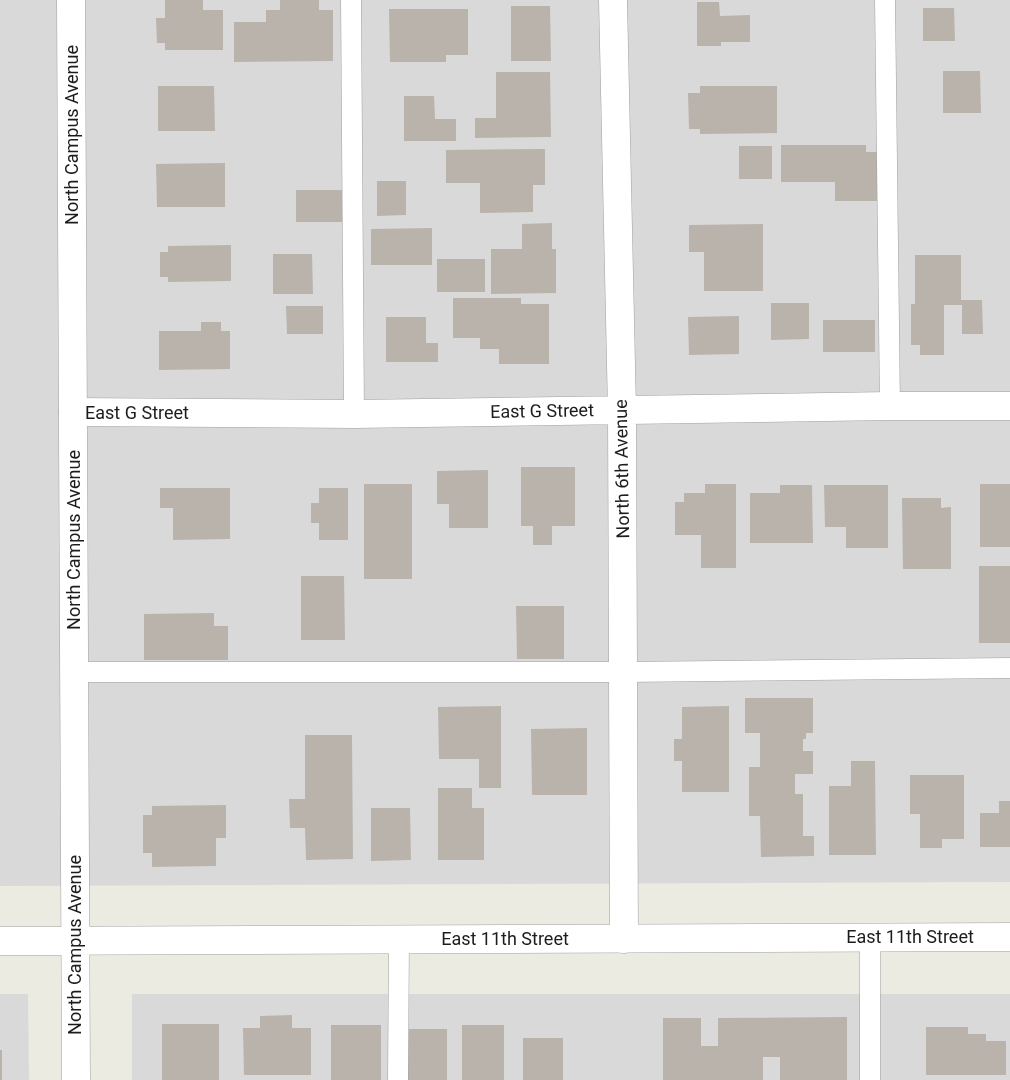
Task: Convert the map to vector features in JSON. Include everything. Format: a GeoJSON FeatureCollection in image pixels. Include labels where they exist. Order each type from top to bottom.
{"type":"FeatureCollection","features":[{"type":"Feature","properties":{"kind":"street","name":"North Campus Avenue"},"geometry":{"type":"LineString","coordinates":[[71,0],[76,1080]]}},
{"type":"Feature","properties":{"kind":"street","name":"North 6th Avenue"},"geometry":{"type":"LineString","coordinates":[[613,0],[622,410],[624,939]]}},
{"type":"Feature","properties":{"kind":"street","name":"East G Street"},"geometry":{"type":"LineString","coordinates":[[73,412],[354,414],[1010,406]]}},
{"type":"Feature","properties":{"kind":"street","name":"East 11th Street"},"geometry":{"type":"LineString","coordinates":[[0,941],[1010,937]]}},
{"type":"Feature","properties":{"kind":"lane"},"geometry":{"type":"LineString","coordinates":[[351,0],[354,414]]}},
{"type":"Feature","properties":{"kind":"lane"},"geometry":{"type":"LineString","coordinates":[[885,0],[890,406]]}},
{"type":"Feature","properties":{"kind":"lane"},"geometry":{"type":"LineString","coordinates":[[75,672],[624,672],[1010,668]]}},
{"type":"Feature","properties":{"kind":"lane"},"geometry":{"type":"LineString","coordinates":[[870,938],[870,1080]]}},
{"type":"Feature","properties":{"kind":"lane"},"geometry":{"type":"LineString","coordinates":[[398,1080],[399,940]]}},
{"type":"Feature","properties":{"kind":"shaded area"},"geometry":{"type":"Polygon","coordinates":[[[0,0],[1010,0],[1010,882],[0,886],[0,0]]]}},
{"type":"Feature","properties":{"kind":"shaded area"},"geometry":{"type":"Polygon","coordinates":[[[0,994],[28,994],[29,1080],[0,1080],[0,994]]]}},
{"type":"Feature","properties":{"kind":"shaded area"},"geometry":{"type":"Polygon","coordinates":[[[132,994],[1010,994],[1010,1080],[132,1080],[132,994]]]}},
{"type":"Feature","properties":{"kind":"building"},"geometry":{"type":"Polygon","coordinates":[[[165,0],[203,0],[203,10],[223,10],[223,50],[165,50],[165,43],[157,43],[156,18],[165,18],[165,0]]]}},
{"type":"Feature","properties":{"kind":"building"},"geometry":{"type":"Polygon","coordinates":[[[280,0],[319,0],[319,10],[333,10],[333,61],[234,62],[234,22],[266,22],[266,10],[280,10],[280,0]]]}},
{"type":"Feature","properties":{"kind":"building"},"geometry":{"type":"Polygon","coordinates":[[[697,2],[719,2],[720,16],[750,15],[750,42],[721,42],[721,46],[697,46],[697,2]]]}},
{"type":"Feature","properties":{"kind":"building"},"geometry":{"type":"Polygon","coordinates":[[[511,6],[550,6],[551,61],[511,61],[511,6]]]}},
{"type":"Feature","properties":{"kind":"building"},"geometry":{"type":"Polygon","coordinates":[[[923,8],[954,8],[955,41],[923,41],[923,8]]]}},
{"type":"Feature","properties":{"kind":"building"},"geometry":{"type":"Polygon","coordinates":[[[389,9],[468,9],[468,55],[446,55],[446,62],[390,62],[389,9]]]}},
{"type":"Feature","properties":{"kind":"building"},"geometry":{"type":"Polygon","coordinates":[[[943,71],[980,71],[981,113],[943,113],[943,71]]]}},
{"type":"Feature","properties":{"kind":"building"},"geometry":{"type":"Polygon","coordinates":[[[496,72],[550,72],[551,137],[475,138],[475,118],[496,118],[496,72]]]}},
{"type":"Feature","properties":{"kind":"building"},"geometry":{"type":"Polygon","coordinates":[[[158,86],[214,86],[215,131],[158,131],[158,86]]]}},
{"type":"Feature","properties":{"kind":"building"},"geometry":{"type":"Polygon","coordinates":[[[700,86],[777,86],[777,133],[700,134],[700,129],[689,129],[688,93],[700,93],[700,86]]]}},
{"type":"Feature","properties":{"kind":"building"},"geometry":{"type":"Polygon","coordinates":[[[404,96],[434,96],[435,119],[456,119],[456,141],[404,141],[404,96]]]}},
{"type":"Feature","properties":{"kind":"building"},"geometry":{"type":"Polygon","coordinates":[[[781,145],[866,145],[866,152],[879,152],[880,201],[835,201],[835,182],[781,182],[781,145]]]}},
{"type":"Feature","properties":{"kind":"building"},"geometry":{"type":"Polygon","coordinates":[[[739,146],[772,146],[772,179],[739,179],[739,146]]]}},
{"type":"Feature","properties":{"kind":"building"},"geometry":{"type":"Polygon","coordinates":[[[545,149],[545,185],[533,185],[533,212],[480,213],[480,183],[446,183],[446,150],[545,149]]]}},
{"type":"Feature","properties":{"kind":"building"},"geometry":{"type":"Polygon","coordinates":[[[225,163],[225,207],[157,207],[156,164],[225,163]]]}},
{"type":"Feature","properties":{"kind":"building"},"geometry":{"type":"Polygon","coordinates":[[[377,181],[406,181],[406,215],[377,216],[377,181]]]}},
{"type":"Feature","properties":{"kind":"building"},"geometry":{"type":"Polygon","coordinates":[[[296,190],[343,190],[343,222],[296,222],[296,190]]]}},
{"type":"Feature","properties":{"kind":"building"},"geometry":{"type":"Polygon","coordinates":[[[552,223],[552,249],[556,249],[556,293],[491,294],[491,249],[522,249],[522,224],[552,223]]]}},
{"type":"Feature","properties":{"kind":"building"},"geometry":{"type":"Polygon","coordinates":[[[763,224],[763,291],[704,291],[704,252],[689,252],[689,225],[763,224]]]}},
{"type":"Feature","properties":{"kind":"building"},"geometry":{"type":"Polygon","coordinates":[[[432,228],[432,265],[371,265],[371,229],[432,228]]]}},
{"type":"Feature","properties":{"kind":"building"},"geometry":{"type":"Polygon","coordinates":[[[231,245],[231,281],[168,282],[168,277],[160,277],[160,252],[168,252],[168,246],[231,245]]]}},
{"type":"Feature","properties":{"kind":"building"},"geometry":{"type":"Polygon","coordinates":[[[273,254],[312,254],[313,294],[273,294],[273,254]]]}},
{"type":"Feature","properties":{"kind":"building"},"geometry":{"type":"Polygon","coordinates":[[[915,255],[961,255],[961,300],[982,300],[983,334],[962,334],[962,305],[944,305],[944,355],[920,355],[920,345],[911,345],[911,304],[915,304],[915,255]]]}},
{"type":"Feature","properties":{"kind":"building"},"geometry":{"type":"Polygon","coordinates":[[[437,259],[485,259],[485,292],[437,292],[437,259]]]}},
{"type":"Feature","properties":{"kind":"building"},"geometry":{"type":"Polygon","coordinates":[[[453,298],[521,298],[521,304],[549,304],[549,364],[499,364],[499,349],[480,349],[480,338],[453,338],[453,298]]]}},
{"type":"Feature","properties":{"kind":"building"},"geometry":{"type":"Polygon","coordinates":[[[771,303],[809,303],[809,339],[771,340],[771,303]]]}},
{"type":"Feature","properties":{"kind":"building"},"geometry":{"type":"Polygon","coordinates":[[[286,306],[323,306],[323,334],[287,334],[286,306]]]}},
{"type":"Feature","properties":{"kind":"building"},"geometry":{"type":"Polygon","coordinates":[[[739,316],[739,354],[689,355],[688,317],[739,316]]]}},
{"type":"Feature","properties":{"kind":"building"},"geometry":{"type":"Polygon","coordinates":[[[386,317],[426,317],[426,343],[438,343],[438,362],[386,362],[386,317]]]}},
{"type":"Feature","properties":{"kind":"building"},"geometry":{"type":"Polygon","coordinates":[[[823,320],[875,320],[875,352],[823,352],[823,320]]]}},
{"type":"Feature","properties":{"kind":"building"},"geometry":{"type":"Polygon","coordinates":[[[201,322],[221,322],[221,331],[230,331],[230,369],[159,370],[159,331],[201,331],[201,322]]]}},
{"type":"Feature","properties":{"kind":"building"},"geometry":{"type":"Polygon","coordinates":[[[521,467],[575,467],[575,526],[552,526],[552,545],[533,545],[533,526],[521,526],[521,467]]]}},
{"type":"Feature","properties":{"kind":"building"},"geometry":{"type":"Polygon","coordinates":[[[488,470],[488,528],[449,528],[449,504],[437,504],[437,471],[488,470]]]}},
{"type":"Feature","properties":{"kind":"building"},"geometry":{"type":"Polygon","coordinates":[[[364,484],[412,484],[412,579],[364,579],[364,484]]]}},
{"type":"Feature","properties":{"kind":"building"},"geometry":{"type":"Polygon","coordinates":[[[705,484],[736,484],[736,568],[701,568],[701,535],[675,535],[675,502],[684,502],[684,493],[705,493],[705,484]]]}},
{"type":"Feature","properties":{"kind":"building"},"geometry":{"type":"Polygon","coordinates":[[[980,484],[1010,484],[1010,547],[980,547],[980,484]]]}},
{"type":"Feature","properties":{"kind":"building"},"geometry":{"type":"Polygon","coordinates":[[[780,485],[812,485],[813,543],[750,543],[750,493],[780,493],[780,485]]]}},
{"type":"Feature","properties":{"kind":"building"},"geometry":{"type":"Polygon","coordinates":[[[824,485],[888,485],[888,548],[846,548],[846,527],[825,527],[824,485]]]}},
{"type":"Feature","properties":{"kind":"building"},"geometry":{"type":"Polygon","coordinates":[[[160,488],[230,488],[230,539],[173,540],[173,508],[160,508],[160,488]]]}},
{"type":"Feature","properties":{"kind":"building"},"geometry":{"type":"Polygon","coordinates":[[[319,488],[348,488],[348,540],[319,540],[319,523],[311,523],[311,503],[319,503],[319,488]]]}},
{"type":"Feature","properties":{"kind":"building"},"geometry":{"type":"Polygon","coordinates":[[[902,498],[941,498],[941,508],[951,507],[951,569],[903,569],[902,498]]]}},
{"type":"Feature","properties":{"kind":"building"},"geometry":{"type":"Polygon","coordinates":[[[979,566],[1010,566],[1010,643],[979,643],[979,566]]]}},
{"type":"Feature","properties":{"kind":"building"},"geometry":{"type":"Polygon","coordinates":[[[301,576],[344,576],[345,640],[301,640],[301,576]]]}},
{"type":"Feature","properties":{"kind":"building"},"geometry":{"type":"Polygon","coordinates":[[[516,606],[564,606],[564,659],[517,659],[516,606]]]}},
{"type":"Feature","properties":{"kind":"building"},"geometry":{"type":"Polygon","coordinates":[[[214,613],[214,626],[228,626],[228,660],[144,660],[144,614],[214,613]]]}},
{"type":"Feature","properties":{"kind":"building"},"geometry":{"type":"Polygon","coordinates":[[[745,698],[813,698],[813,733],[806,733],[806,739],[803,739],[803,751],[813,751],[813,774],[795,774],[795,794],[803,794],[803,836],[814,836],[814,856],[761,857],[760,816],[749,816],[749,767],[760,767],[760,733],[745,733],[745,698]]]}},
{"type":"Feature","properties":{"kind":"building"},"geometry":{"type":"Polygon","coordinates":[[[501,706],[501,788],[479,788],[479,759],[439,759],[438,707],[501,706]]]}},
{"type":"Feature","properties":{"kind":"building"},"geometry":{"type":"Polygon","coordinates":[[[729,706],[729,792],[682,792],[682,761],[674,761],[674,739],[682,739],[682,707],[729,706]]]}},
{"type":"Feature","properties":{"kind":"building"},"geometry":{"type":"Polygon","coordinates":[[[587,728],[587,795],[532,795],[531,729],[587,728]]]}},
{"type":"Feature","properties":{"kind":"building"},"geometry":{"type":"Polygon","coordinates":[[[305,735],[352,735],[353,859],[306,860],[305,828],[290,828],[289,799],[305,799],[305,735]]]}},
{"type":"Feature","properties":{"kind":"building"},"geometry":{"type":"Polygon","coordinates":[[[851,761],[875,761],[876,855],[829,855],[829,786],[851,786],[851,761]]]}},
{"type":"Feature","properties":{"kind":"building"},"geometry":{"type":"Polygon","coordinates":[[[910,775],[964,775],[964,839],[942,839],[942,848],[920,848],[920,814],[910,814],[910,775]]]}},
{"type":"Feature","properties":{"kind":"building"},"geometry":{"type":"Polygon","coordinates":[[[438,788],[472,788],[472,808],[484,808],[484,860],[438,860],[438,788]]]}},
{"type":"Feature","properties":{"kind":"building"},"geometry":{"type":"Polygon","coordinates":[[[999,801],[1010,801],[1010,847],[980,847],[980,813],[999,813],[999,801]]]}},
{"type":"Feature","properties":{"kind":"building"},"geometry":{"type":"Polygon","coordinates":[[[226,805],[226,838],[216,838],[216,866],[152,867],[152,853],[143,853],[143,815],[152,815],[152,806],[226,805]]]}},
{"type":"Feature","properties":{"kind":"building"},"geometry":{"type":"Polygon","coordinates":[[[371,808],[410,808],[411,860],[371,861],[371,808]]]}},
{"type":"Feature","properties":{"kind":"building"},"geometry":{"type":"Polygon","coordinates":[[[292,1015],[292,1028],[311,1028],[311,1075],[244,1075],[243,1028],[260,1028],[260,1016],[292,1015]]]}},
{"type":"Feature","properties":{"kind":"building"},"geometry":{"type":"Polygon","coordinates":[[[847,1017],[847,1080],[780,1080],[780,1057],[763,1057],[763,1080],[663,1080],[663,1018],[701,1018],[701,1046],[718,1046],[718,1018],[847,1017]]]}},
{"type":"Feature","properties":{"kind":"building"},"geometry":{"type":"Polygon","coordinates":[[[162,1024],[219,1024],[219,1080],[162,1080],[162,1024]]]}},
{"type":"Feature","properties":{"kind":"building"},"geometry":{"type":"Polygon","coordinates":[[[331,1025],[381,1025],[381,1080],[331,1080],[331,1025]]]}},
{"type":"Feature","properties":{"kind":"building"},"geometry":{"type":"Polygon","coordinates":[[[462,1025],[504,1025],[504,1080],[462,1080],[462,1025]]]}},
{"type":"Feature","properties":{"kind":"building"},"geometry":{"type":"Polygon","coordinates":[[[926,1027],[968,1027],[968,1034],[986,1034],[986,1041],[1006,1041],[1006,1075],[926,1075],[926,1027]]]}},
{"type":"Feature","properties":{"kind":"building"},"geometry":{"type":"Polygon","coordinates":[[[405,1029],[447,1029],[447,1080],[405,1080],[405,1029]]]}},
{"type":"Feature","properties":{"kind":"building"},"geometry":{"type":"Polygon","coordinates":[[[523,1038],[563,1038],[563,1080],[523,1080],[523,1038]]]}},
{"type":"Feature","properties":{"kind":"building"},"geometry":{"type":"Polygon","coordinates":[[[0,1050],[2,1050],[2,1080],[0,1080],[0,1050]]]}}]}
